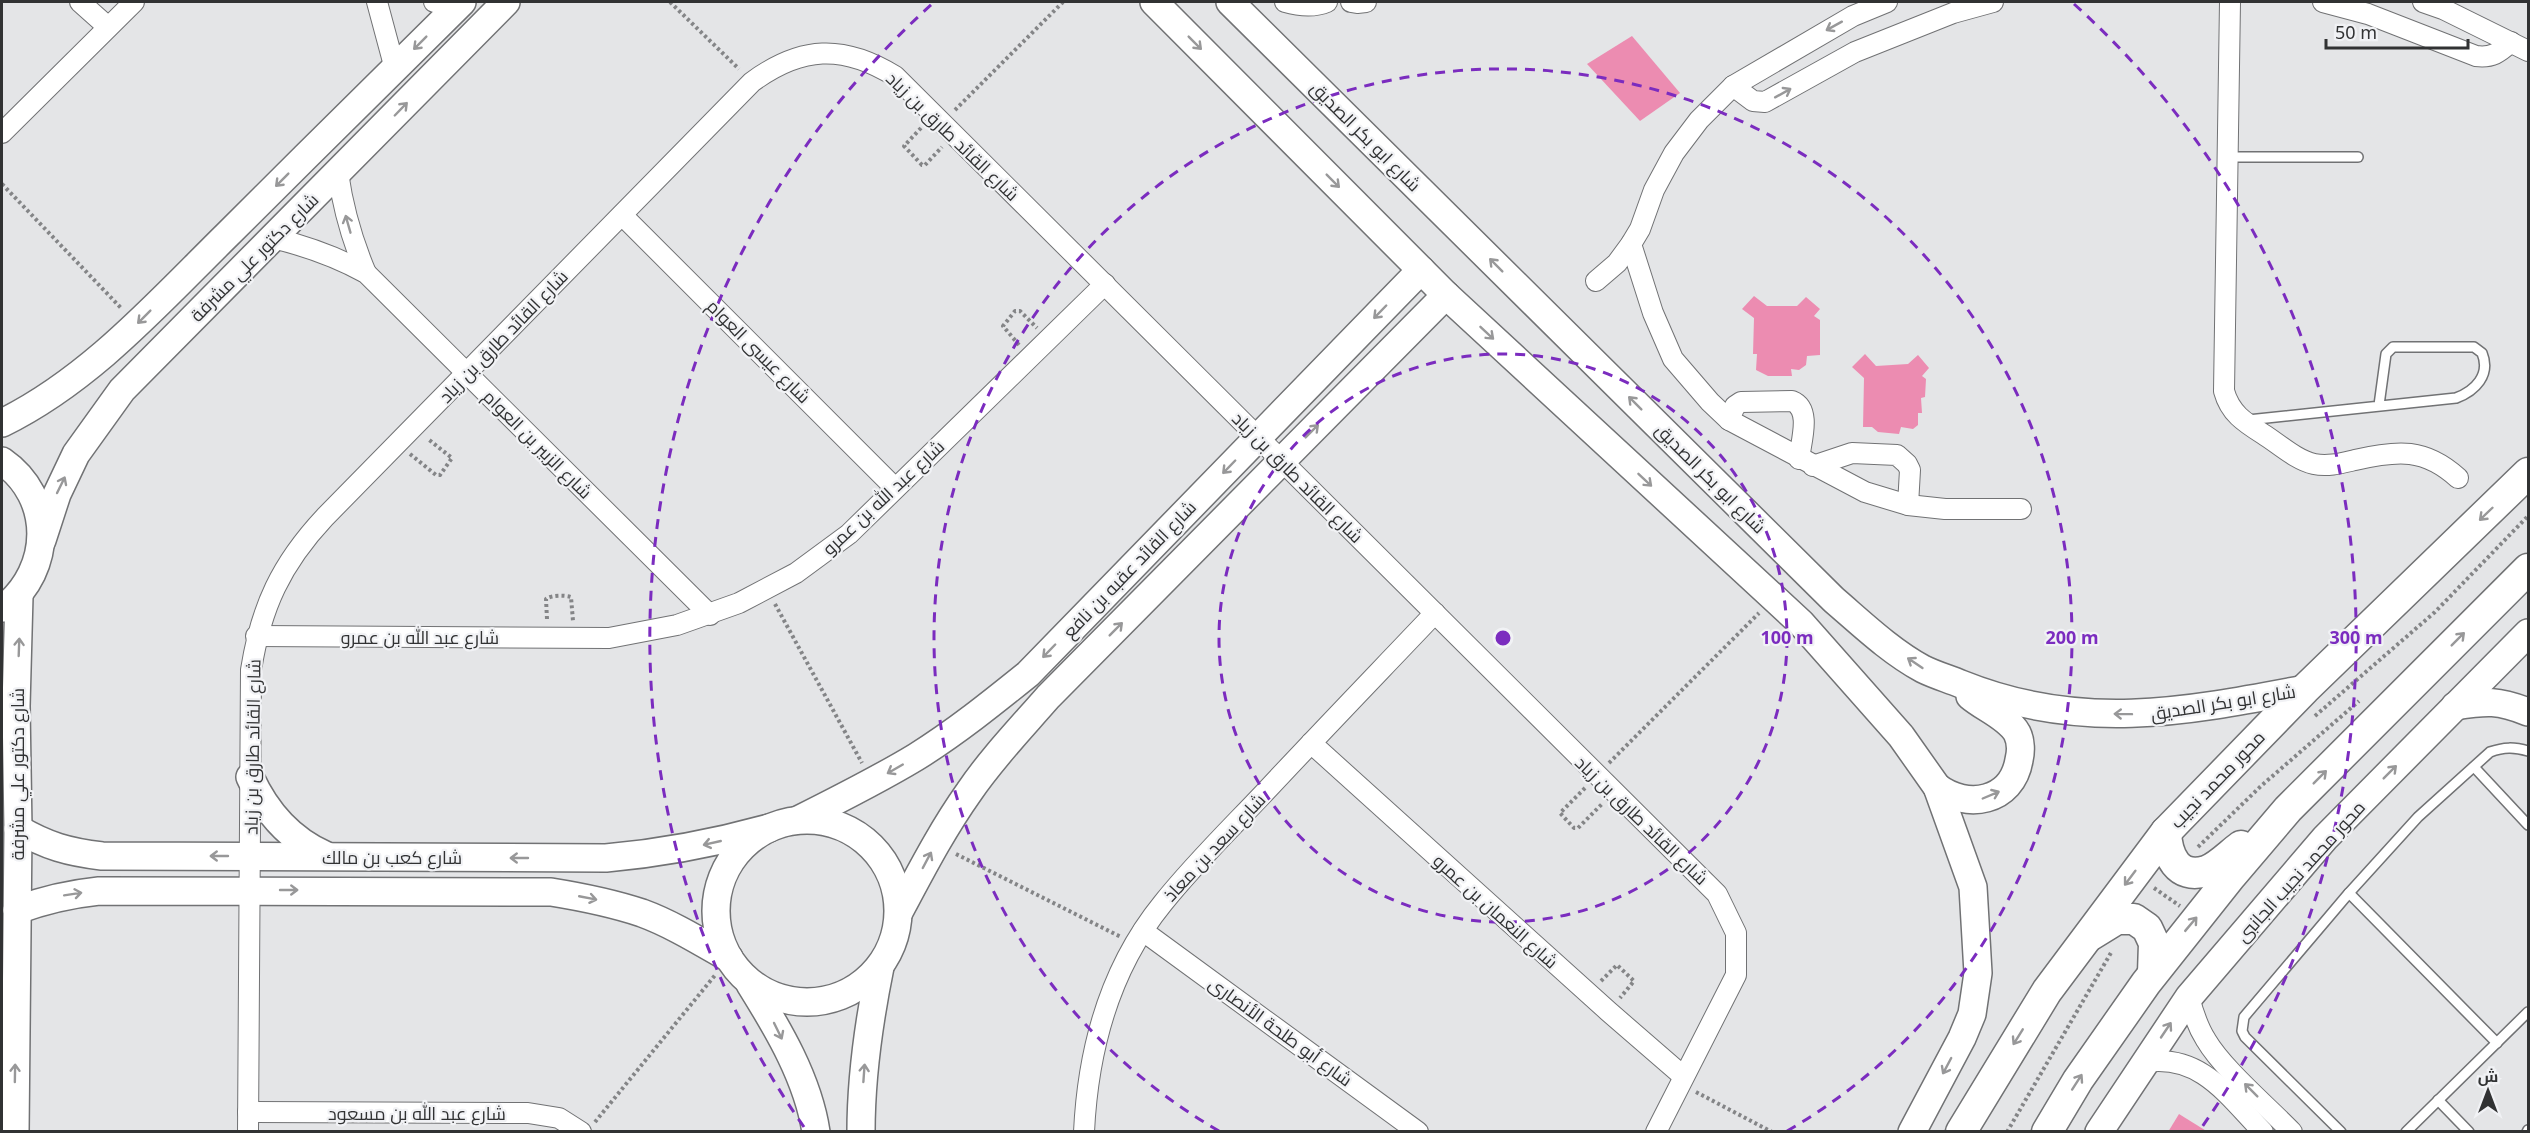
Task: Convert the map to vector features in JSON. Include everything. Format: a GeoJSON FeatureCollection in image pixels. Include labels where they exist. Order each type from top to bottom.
{"type":"FeatureCollection","features":[{"type":"Feature","properties":{"kind":"main road","name":"محور محمد نجيب"},"geometry":{"type":"LineString","coordinates":[[1961,1131],[2022,1030],[2083,940],[2166,832],[2305,689],[2529,473]]}},
{"type":"Feature","properties":{"kind":"main road"},"geometry":{"type":"LineString","coordinates":[[2037,1122],[2078,1080],[2177,941],[2288,809],[2529,569]]}},
{"type":"Feature","properties":{"kind":"main road"},"geometry":{"type":"LineString","coordinates":[[2166,832],[2166,848],[2171,860],[2182,869],[2194,873],[2207,871],[2288,809]]}},
{"type":"Feature","properties":{"kind":"main road"},"geometry":{"type":"LineString","coordinates":[[2083,940],[2117,919],[2133,919],[2148,927],[2154,943],[2153,973]]}},
{"type":"Feature","properties":{"kind":"street"},"geometry":{"type":"LineString","coordinates":[[80,2],[108,27]]}},
{"type":"Feature","properties":{"kind":"street"},"geometry":{"type":"LineString","coordinates":[[2,133],[134,2]]}},
{"type":"Feature","properties":{"kind":"street"},"geometry":{"type":"LineString","coordinates":[[377,2],[395,69]]}},
{"type":"Feature","properties":{"kind":"street","name":"شارع دكتور علي مشرفة"},"geometry":{"type":"LineString","coordinates":[[15,1131],[18,829],[16,705],[10,603],[35,570],[57,494],[76,454],[122,390],[506,2]]}},
{"type":"Feature","properties":{"kind":"street"},"geometry":{"type":"LineString","coordinates":[[1154,2],[1446,295],[1801,623],[1901,736],[1937,787],[1973,887],[1978,973],[1972,1014],[1962,1038],[1912,1131]]}},
{"type":"Feature","properties":{"kind":"street","name":"شارع ابو بكر الصديق"},"geometry":{"type":"LineString","coordinates":[[1230,2],[1834,600],[1881,640],[1924,669],[2015,702],[2074,712],[2126,715],[2191,710],[2305,689]]}},
{"type":"Feature","properties":{"kind":"street"},"geometry":{"type":"LineString","coordinates":[[1285,2],[1299,6],[1320,5],[1328,2]]}},
{"type":"Feature","properties":{"kind":"street"},"geometry":{"type":"LineString","coordinates":[[1351,2],[1366,2]]}},
{"type":"Feature","properties":{"kind":"street"},"geometry":{"type":"LineString","coordinates":[[1596,281],[1617,263],[1631,244],[1640,229],[1654,190],[1674,153],[1699,120],[1733,86],[1853,16],[1887,2]]}},
{"type":"Feature","properties":{"kind":"street"},"geometry":{"type":"LineString","coordinates":[[1733,86],[1753,101],[1766,102],[1856,52],[1953,13],[1993,2]]}},
{"type":"Feature","properties":{"kind":"street"},"geometry":{"type":"LineString","coordinates":[[2230,2],[2223,392],[2234,413],[2243,421],[2301,459],[2314,464],[2328,465],[2399,453],[2421,455],[2442,464],[2458,478]]}},
{"type":"Feature","properties":{"kind":"street"},"geometry":{"type":"LineString","coordinates":[[2323,2],[2368,14],[2476,56],[2488,57],[2500,52],[2511,42]]}},
{"type":"Feature","properties":{"kind":"street"},"geometry":{"type":"LineString","coordinates":[[2423,2],[2443,9],[2529,51]]}},
{"type":"Feature","properties":{"kind":"street","name":"شارع دكتور علي مشرفة"},"geometry":{"type":"LineString","coordinates":[[2,423],[31,409],[69,382],[137,324],[395,69],[451,3]]}},
{"type":"Feature","properties":{"kind":"street","name":"شارع القائد طارق بن زياد"},"geometry":{"type":"LineString","coordinates":[[248,1122],[251,670],[256,636],[276,584],[306,537],[752,82],[773,67],[797,57],[822,53],[848,55],[873,63],[895,76],[1259,436],[1613,793],[1718,894],[1736,933],[1736,975],[1656,1131]]}},
{"type":"Feature","properties":{"kind":"street"},"geometry":{"type":"LineString","coordinates":[[352,110],[377,134]]}},
{"type":"Feature","properties":{"kind":"street","name":"شارع الزبير بن العوام"},"geometry":{"type":"LineString","coordinates":[[338,173],[349,230],[366,273]]}},
{"type":"Feature","properties":{"kind":"street","name":"شارع عيسى العوام"},"geometry":{"type":"LineString","coordinates":[[622,214],[895,488]]}},
{"type":"Feature","properties":{"kind":"street","name":"شارع الزبير بن العوام"},"geometry":{"type":"LineString","coordinates":[[273,238],[305,245],[336,257],[366,273],[710,615]]}},
{"type":"Feature","properties":{"kind":"street"},"geometry":{"type":"LineString","coordinates":[[1631,244],[1653,313],[1673,359],[1710,402],[1729,420],[1864,492],[1908,505],[1945,509],[2021,509]]}},
{"type":"Feature","properties":{"kind":"street","name":"شارع القائد عقبه بن نافع"},"geometry":{"type":"LineString","coordinates":[[798,820],[919,755],[975,717],[1028,674],[1420,270]]}},
{"type":"Feature","properties":{"kind":"street","name":"شارع عبد الله بن عمرو"},"geometry":{"type":"LineString","coordinates":[[256,636],[609,638],[643,633],[710,615],[767,590],[823,555],[849,534],[1105,284]]}},
{"type":"Feature","properties":{"kind":"street","name":"شارع القائد عقبه بن نافع"},"geometry":{"type":"LineString","coordinates":[[899,912],[936,843],[969,792],[1007,743],[1041,705],[1446,295]]}},
{"type":"Feature","properties":{"kind":"street"},"geometry":{"type":"LineString","coordinates":[[1729,420],[1735,406],[1741,402],[1792,401],[1798,404],[1804,414],[1806,462]]}},
{"type":"Feature","properties":{"kind":"street"},"geometry":{"type":"LineString","coordinates":[[1806,462],[1852,453],[1897,455],[1910,470],[1908,505]]}},
{"type":"Feature","properties":{"kind":"street"},"geometry":{"type":"LineString","coordinates":[[2,461],[25,483],[38,510],[42,540]]}},
{"type":"Feature","properties":{"kind":"street","name":"شارع سعد بن معاذ"},"geometry":{"type":"LineString","coordinates":[[1084,1131],[1087,1087],[1093,1049],[1110,995],[1139,937],[1183,879],[1435,614]]}},
{"type":"Feature","properties":{"kind":"street","name":"محور محمد نجيب الجانبى"},"geometry":{"type":"LineString","coordinates":[[2099,1131],[2189,997],[2325,838],[2529,633]]}},
{"type":"Feature","properties":{"kind":"street"},"geometry":{"type":"LineString","coordinates":[[1937,787],[1958,799],[1969,801],[1990,797],[2008,784],[2019,765],[2017,733],[1949,679]]}},
{"type":"Feature","properties":{"kind":"street"},"geometry":{"type":"LineString","coordinates":[[2455,706],[2479,702],[2505,703],[2529,712]]}},
{"type":"Feature","properties":{"kind":"street","name":"شارع النعمان بن عمرو"},"geometry":{"type":"LineString","coordinates":[[1311,743],[1608,1011],[1681,1080]]}},
{"type":"Feature","properties":{"kind":"street"},"geometry":{"type":"LineString","coordinates":[[250,777],[275,819],[300,841],[329,856]]}},
{"type":"Feature","properties":{"kind":"street"},"geometry":{"type":"LineString","coordinates":[[816,1131],[798,1073],[774,1024],[748,981],[729,958],[717,930],[716,899],[725,870],[743,846],[769,828],[798,820],[829,822],[857,834],[880,855],[894,881],[899,912],[894,941],[880,967],[870,1018],[864,1070],[861,1131]]}},
{"type":"Feature","properties":{"kind":"street","name":"شارع كعب بن مالك"},"geometry":{"type":"LineString","coordinates":[[18,829],[44,844],[72,853],[92,855],[606,858],[716,843],[769,828]]}},
{"type":"Feature","properties":{"kind":"street","name":"شارع كعب بن مالك"},"geometry":{"type":"LineString","coordinates":[[17,910],[71,893],[99,891],[551,892],[598,900],[644,914],[687,934],[729,958]]}},
{"type":"Feature","properties":{"kind":"street","name":"شارع أبو طلحة الأنصارى"},"geometry":{"type":"LineString","coordinates":[[1139,937],[1418,1131]]}},
{"type":"Feature","properties":{"kind":"street"},"geometry":{"type":"LineString","coordinates":[[748,981],[773,996],[802,1002],[832,999],[859,987],[880,967]]}},
{"type":"Feature","properties":{"kind":"street"},"geometry":{"type":"LineString","coordinates":[[2189,997],[2195,1020],[2206,1041],[2221,1060],[2292,1131]]}},
{"type":"Feature","properties":{"kind":"street"},"geometry":{"type":"LineString","coordinates":[[2146,1062],[2164,1059],[2188,1066],[2209,1077],[2263,1131]]}},
{"type":"Feature","properties":{"kind":"street","name":"شارع عبد الله بن مسعود"},"geometry":{"type":"LineString","coordinates":[[248,1122],[528,1113],[559,1118],[588,1127]]}},
{"type":"Feature","properties":{"kind":"lane"},"geometry":{"type":"LineString","coordinates":[[2227,157],[2358,158]]}},
{"type":"Feature","properties":{"kind":"lane"},"geometry":{"type":"LineString","coordinates":[[2243,421],[2456,398],[2477,386],[2483,375],[2482,353],[2474,347],[2392,347],[2386,354],[2379,405]]}},
{"type":"Feature","properties":{"kind":"lane"},"geometry":{"type":"LineString","coordinates":[[2341,1131],[2245,1037],[2242,1024],[2247,1011],[2349,893],[2418,818],[2490,752],[2502,747],[2516,747],[2529,751]]}},
{"type":"Feature","properties":{"kind":"lane"},"geometry":{"type":"LineString","coordinates":[[2474,767],[2529,825]]}},
{"type":"Feature","properties":{"kind":"lane"},"geometry":{"type":"LineString","coordinates":[[2349,893],[2497,1043]]}},
{"type":"Feature","properties":{"kind":"lane"},"geometry":{"type":"LineString","coordinates":[[2406,1131],[2529,1012]]}},
{"type":"Feature","properties":{"kind":"lane"},"geometry":{"type":"LineString","coordinates":[[2438,1100],[2469,1131]]}},
{"type":"Feature","properties":{"kind":"path"},"geometry":{"type":"LineString","coordinates":[[670,2],[752,82]]}},
{"type":"Feature","properties":{"kind":"path"},"geometry":{"type":"LineString","coordinates":[[944,124],[925,165],[922,165],[904,148],[904,145],[944,124],[1063,2]]}},
{"type":"Feature","properties":{"kind":"path"},"geometry":{"type":"LineString","coordinates":[[2,184],[137,324]]}},
{"type":"Feature","properties":{"kind":"path"},"geometry":{"type":"LineString","coordinates":[[1031,356],[1003,326],[1016,311],[1020,311],[1048,339]]}},
{"type":"Feature","properties":{"kind":"path"},"geometry":{"type":"LineString","coordinates":[[397,443],[436,475],[440,475],[452,458],[414,427]]}},
{"type":"Feature","properties":{"kind":"path"},"geometry":{"type":"LineString","coordinates":[[2307,723],[2435,612],[2529,516]]}},
{"type":"Feature","properties":{"kind":"path"},"geometry":{"type":"LineString","coordinates":[[767,590],[872,782]]}},
{"type":"Feature","properties":{"kind":"path"},"geometry":{"type":"LineString","coordinates":[[548,638],[546,599],[568,596],[572,600],[574,638]]}},
{"type":"Feature","properties":{"kind":"path"},"geometry":{"type":"LineString","coordinates":[[1613,793],[1576,829],[1561,816],[1562,811],[1773,599]]}},
{"type":"Feature","properties":{"kind":"path"},"geometry":{"type":"LineString","coordinates":[[2193,852],[2261,786],[2362,699]]}},
{"type":"Feature","properties":{"kind":"path"},"geometry":{"type":"LineString","coordinates":[[936,843],[1139,937]]}},
{"type":"Feature","properties":{"kind":"path"},"geometry":{"type":"LineString","coordinates":[[2007,1131],[2115,946]]}},
{"type":"Feature","properties":{"kind":"path"},"geometry":{"type":"LineString","coordinates":[[588,1127],[729,958]]}},
{"type":"Feature","properties":{"kind":"path"},"geometry":{"type":"LineString","coordinates":[[1589,994],[1617,965],[1627,972],[1634,981],[1608,1011]]}},
{"type":"Feature","properties":{"kind":"path"},"geometry":{"type":"LineString","coordinates":[[1681,1080],[1772,1131]]}},
{"type":"Feature","properties":{"kind":"path"},"geometry":{"type":"LineString","coordinates":[[2020,1109],[2037,1122]]}},
{"type":"Feature","properties":{"kind":"building"},"geometry":{"type":"Polygon","coordinates":[[[1632,36],[1680,93],[1640,121],[1587,64],[1632,36]]]}},
{"type":"Feature","properties":{"kind":"building"},"geometry":{"type":"Polygon","coordinates":[[[1754,296],[1767,306],[1797,306],[1806,297],[1820,309],[1814,316],[1820,320],[1820,355],[1807,356],[1806,365],[1799,370],[1791,369],[1792,376],[1768,376],[1756,370],[1757,354],[1753,354],[1754,318],[1742,309],[1754,296]]]}},
{"type":"Feature","properties":{"kind":"building"},"geometry":{"type":"Polygon","coordinates":[[[1865,354],[1876,366],[1908,364],[1918,355],[1929,368],[1922,376],[1926,379],[1925,397],[1921,398],[1922,413],[1918,413],[1918,425],[1913,429],[1901,427],[1899,434],[1878,432],[1872,427],[1863,427],[1864,378],[1852,367],[1865,354]]]}},
{"type":"Feature","properties":{"kind":"building"},"geometry":{"type":"Polygon","coordinates":[[[2179,1114],[2208,1132],[2168,1132],[2179,1114]]]}}]}
